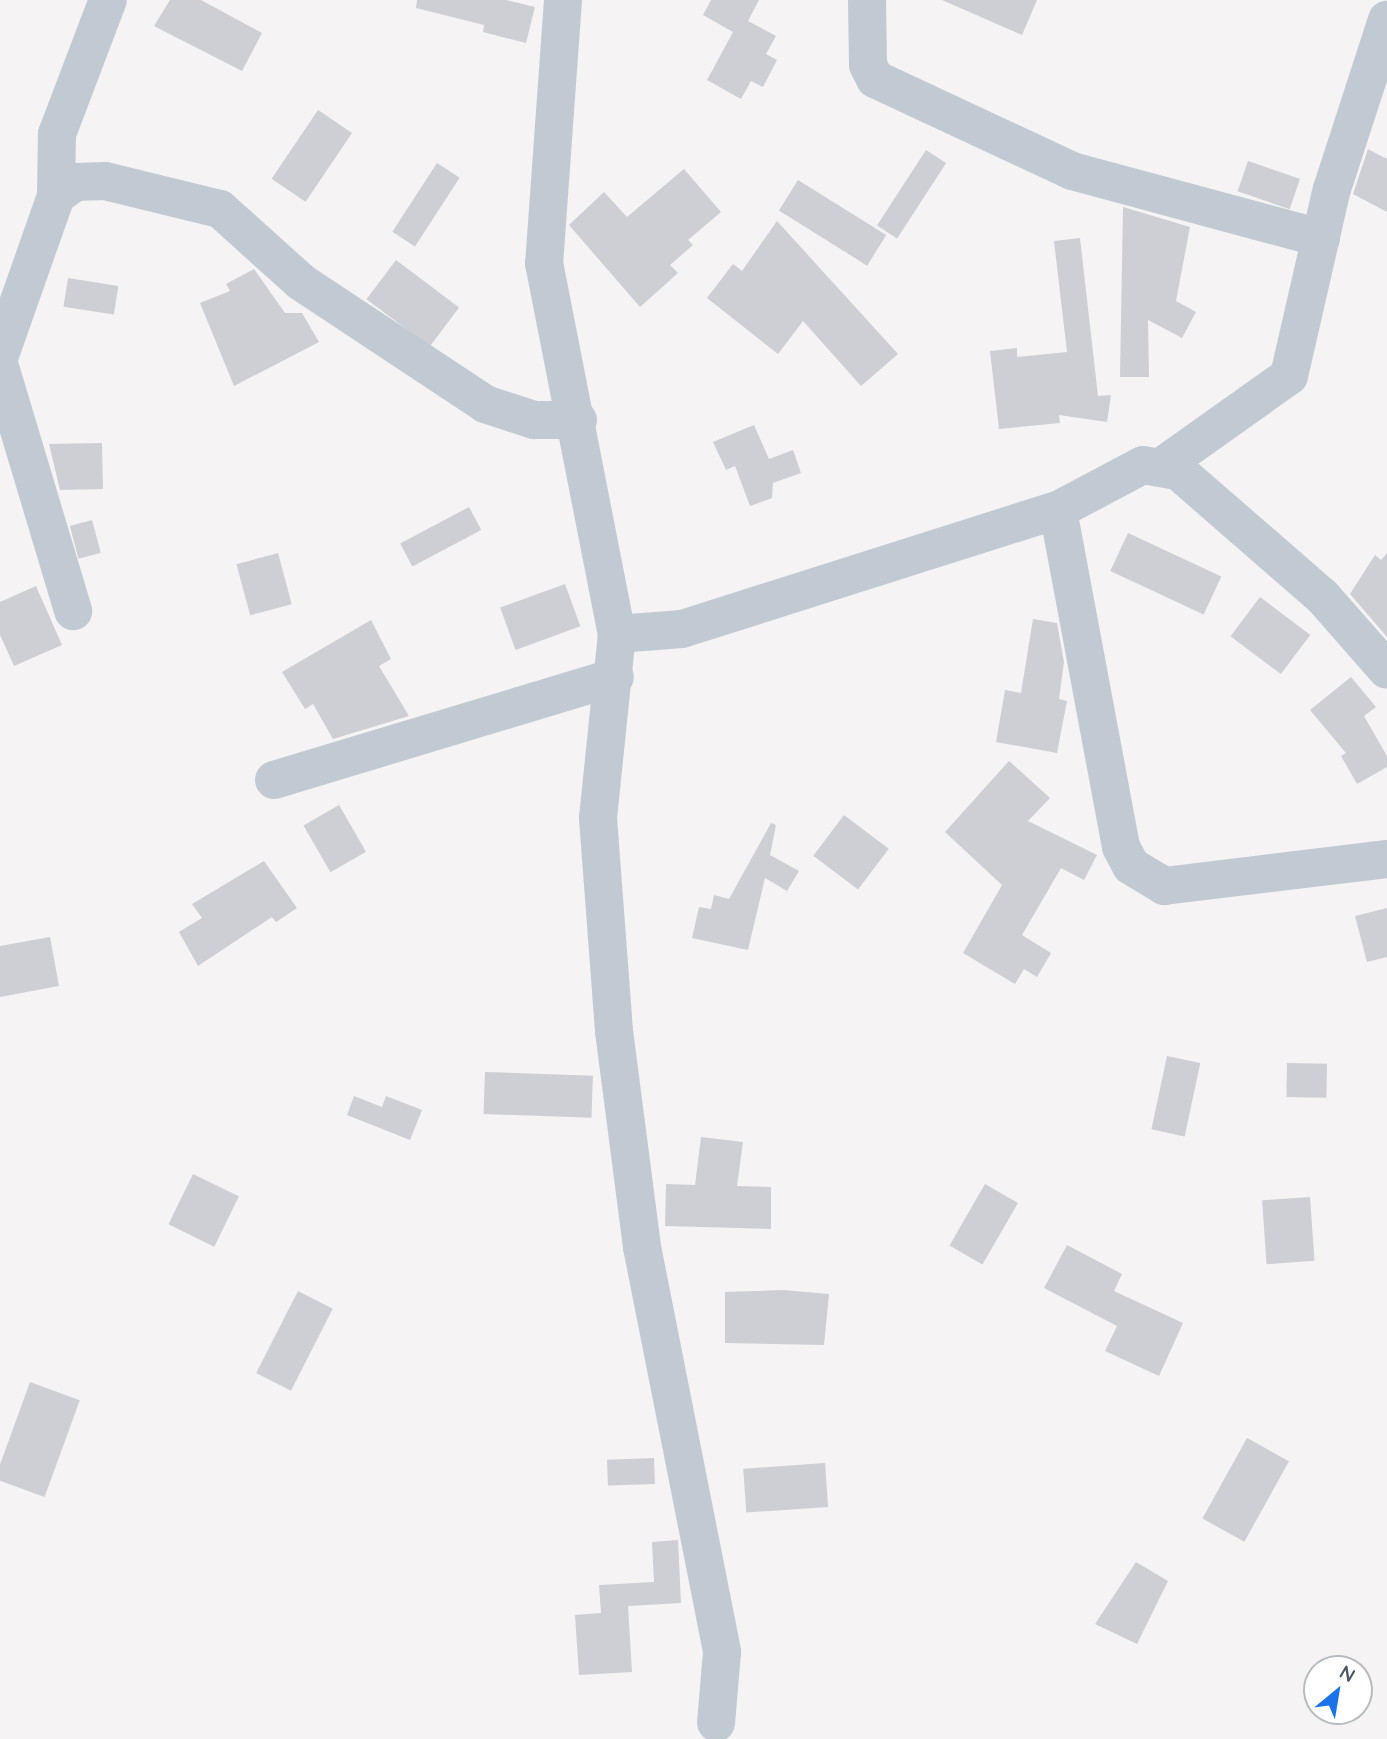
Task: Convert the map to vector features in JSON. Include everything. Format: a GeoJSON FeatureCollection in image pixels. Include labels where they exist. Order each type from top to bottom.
{"type":"FeatureCollection","features":[{"type":"Feature","properties":{"kind":"street"},"geometry":{"type":"LineString","coordinates":[[0,355],[56,196],[57,134],[108,0]]}},
{"type":"Feature","properties":{"kind":"street"},"geometry":{"type":"LineString","coordinates":[[563,0],[544,263],[578,421],[617,634],[615,677],[598,818],[614,1031],[642,1247],[722,1652],[716,1723]]}},
{"type":"Feature","properties":{"kind":"street"},"geometry":{"type":"LineString","coordinates":[[867,0],[868,65],[875,79],[1072,171],[1321,238]]}},
{"type":"Feature","properties":{"kind":"street"},"geometry":{"type":"LineString","coordinates":[[1161,467],[1289,376],[1321,238],[1387,20]]}},
{"type":"Feature","properties":{"kind":"street"},"geometry":{"type":"LineString","coordinates":[[56,196],[75,182],[105,181],[220,209],[301,282],[485,404],[534,420],[578,421]]}},
{"type":"Feature","properties":{"kind":"street"},"geometry":{"type":"LineString","coordinates":[[0,367],[73,611]]}},
{"type":"Feature","properties":{"kind":"street"},"geometry":{"type":"LineString","coordinates":[[617,634],[681,629],[1058,510],[1115,475],[1161,467],[1178,471],[1322,596],[1387,670]]}},
{"type":"Feature","properties":{"kind":"street"},"geometry":{"type":"LineString","coordinates":[[1058,510],[1121,847],[1131,866],[1164,886],[1387,859]]}},
{"type":"Feature","properties":{"kind":"street"},"geometry":{"type":"LineString","coordinates":[[274,780],[615,677]]}},
{"type":"Feature","properties":{"kind":"building"},"geometry":{"type":"Polygon","coordinates":[[[170,0],[201,0],[262,33],[242,71],[154,26],[170,0]]]}},
{"type":"Feature","properties":{"kind":"building"},"geometry":{"type":"Polygon","coordinates":[[[417,0],[506,0],[535,7],[526,43],[483,32],[484,25],[416,8],[417,0]]]}},
{"type":"Feature","properties":{"kind":"building"},"geometry":{"type":"Polygon","coordinates":[[[711,0],[759,0],[748,21],[776,36],[766,54],[777,60],[763,87],[751,81],[741,99],[707,80],[733,32],[703,15],[711,0]]]}},
{"type":"Feature","properties":{"kind":"building"},"geometry":{"type":"Polygon","coordinates":[[[942,0],[1037,0],[1022,35],[942,0]]]}},
{"type":"Feature","properties":{"kind":"building"},"geometry":{"type":"Polygon","coordinates":[[[318,110],[352,133],[306,202],[272,179],[318,110]]]}},
{"type":"Feature","properties":{"kind":"building"},"geometry":{"type":"Polygon","coordinates":[[[1368,149],[1387,159],[1387,212],[1353,194],[1368,149]]]}},
{"type":"Feature","properties":{"kind":"building"},"geometry":{"type":"Polygon","coordinates":[[[926,150],[946,163],[897,239],[877,225],[926,150]]]}},
{"type":"Feature","properties":{"kind":"building"},"geometry":{"type":"Polygon","coordinates":[[[1248,161],[1300,179],[1290,209],[1238,191],[1248,161]]]}},
{"type":"Feature","properties":{"kind":"building"},"geometry":{"type":"Polygon","coordinates":[[[437,163],[460,178],[415,246],[392,232],[437,163]]]}},
{"type":"Feature","properties":{"kind":"building"},"geometry":{"type":"Polygon","coordinates":[[[684,169],[721,212],[688,240],[693,245],[670,265],[678,273],[640,307],[569,225],[604,192],[627,217],[684,169]]]}},
{"type":"Feature","properties":{"kind":"building"},"geometry":{"type":"Polygon","coordinates":[[[798,180],[886,235],[867,266],[779,211],[798,180]]]}},
{"type":"Feature","properties":{"kind":"building"},"geometry":{"type":"Polygon","coordinates":[[[1123,207],[1190,227],[1176,301],[1196,312],[1182,338],[1148,320],[1149,377],[1120,377],[1123,207]]]}},
{"type":"Feature","properties":{"kind":"building"},"geometry":{"type":"Polygon","coordinates":[[[777,221],[898,354],[861,386],[803,321],[778,354],[707,298],[733,264],[742,271],[777,221]]]}},
{"type":"Feature","properties":{"kind":"building"},"geometry":{"type":"Polygon","coordinates":[[[1080,238],[1098,396],[1111,395],[1107,422],[1059,415],[1060,423],[999,429],[990,351],[1017,348],[1017,357],[1067,352],[1054,241],[1080,238]]]}},
{"type":"Feature","properties":{"kind":"building"},"geometry":{"type":"Polygon","coordinates":[[[396,260],[459,308],[430,347],[367,299],[396,260]]]}},
{"type":"Feature","properties":{"kind":"building"},"geometry":{"type":"Polygon","coordinates":[[[254,269],[285,313],[302,313],[319,342],[234,386],[200,303],[230,291],[226,284],[254,269]]]}},
{"type":"Feature","properties":{"kind":"building"},"geometry":{"type":"Polygon","coordinates":[[[68,278],[118,286],[114,315],[63,307],[68,278]]]}},
{"type":"Feature","properties":{"kind":"building"},"geometry":{"type":"Polygon","coordinates":[[[754,425],[769,459],[793,450],[801,473],[773,483],[772,498],[750,506],[735,466],[726,470],[713,442],[754,425]]]}},
{"type":"Feature","properties":{"kind":"building"},"geometry":{"type":"Polygon","coordinates":[[[102,443],[103,489],[60,490],[49,444],[102,443]]]}},
{"type":"Feature","properties":{"kind":"building"},"geometry":{"type":"Polygon","coordinates":[[[469,507],[481,530],[412,567],[400,544],[469,507]]]}},
{"type":"Feature","properties":{"kind":"building"},"geometry":{"type":"Polygon","coordinates":[[[92,520],[101,553],[79,559],[70,526],[92,520]]]}},
{"type":"Feature","properties":{"kind":"building"},"geometry":{"type":"Polygon","coordinates":[[[1128,533],[1221,577],[1204,615],[1110,571],[1128,533]]]}},
{"type":"Feature","properties":{"kind":"building"},"geometry":{"type":"Polygon","coordinates":[[[278,553],[292,604],[250,615],[236,564],[278,553]]]}},
{"type":"Feature","properties":{"kind":"building"},"geometry":{"type":"Polygon","coordinates":[[[1387,553],[1387,637],[1350,594],[1375,555],[1381,560],[1387,553]]]}},
{"type":"Feature","properties":{"kind":"building"},"geometry":{"type":"Polygon","coordinates":[[[565,584],[580,626],[516,650],[500,608],[565,584]]]}},
{"type":"Feature","properties":{"kind":"building"},"geometry":{"type":"Polygon","coordinates":[[[36,586],[62,645],[14,666],[0,635],[0,602],[36,586]]]}},
{"type":"Feature","properties":{"kind":"building"},"geometry":{"type":"Polygon","coordinates":[[[1260,597],[1310,635],[1281,674],[1231,636],[1260,597]]]}},
{"type":"Feature","properties":{"kind":"building"},"geometry":{"type":"Polygon","coordinates":[[[1033,619],[1057,623],[1064,662],[1059,699],[1067,701],[1057,753],[996,742],[1005,690],[1021,693],[1033,619]]]}},
{"type":"Feature","properties":{"kind":"building"},"geometry":{"type":"Polygon","coordinates":[[[371,620],[391,659],[379,666],[409,716],[333,739],[313,704],[305,709],[282,672],[371,620]]]}},
{"type":"Feature","properties":{"kind":"building"},"geometry":{"type":"Polygon","coordinates":[[[1351,677],[1376,707],[1364,716],[1387,756],[1387,767],[1357,784],[1341,756],[1346,753],[1310,710],[1351,677]]]}},
{"type":"Feature","properties":{"kind":"building"},"geometry":{"type":"Polygon","coordinates":[[[1009,761],[1050,798],[1028,821],[1097,855],[1084,880],[1061,868],[1022,935],[1051,953],[1037,977],[1024,969],[1015,984],[963,953],[1002,885],[945,832],[1009,761]]]}},
{"type":"Feature","properties":{"kind":"building"},"geometry":{"type":"Polygon","coordinates":[[[339,805],[366,852],[330,872],[303,826],[339,805]]]}},
{"type":"Feature","properties":{"kind":"building"},"geometry":{"type":"Polygon","coordinates":[[[844,815],[889,849],[858,889],[813,856],[844,815]]]}},
{"type":"Feature","properties":{"kind":"building"},"geometry":{"type":"Polygon","coordinates":[[[771,823],[776,825],[770,855],[799,871],[787,891],[765,878],[748,950],[692,938],[699,907],[711,909],[714,895],[729,899],[771,823]]]}},
{"type":"Feature","properties":{"kind":"building"},"geometry":{"type":"Polygon","coordinates":[[[264,861],[297,908],[276,922],[272,917],[198,966],[179,932],[202,918],[192,904],[264,861]]]}},
{"type":"Feature","properties":{"kind":"building"},"geometry":{"type":"Polygon","coordinates":[[[1387,908],[1387,957],[1367,962],[1355,916],[1387,908]]]}},
{"type":"Feature","properties":{"kind":"building"},"geometry":{"type":"Polygon","coordinates":[[[50,937],[59,986],[0,997],[0,946],[50,937]]]}},
{"type":"Feature","properties":{"kind":"building"},"geometry":{"type":"Polygon","coordinates":[[[1167,1056],[1200,1063],[1185,1136],[1151,1129],[1167,1056]]]}},
{"type":"Feature","properties":{"kind":"building"},"geometry":{"type":"Polygon","coordinates":[[[1287,1063],[1327,1064],[1326,1098],[1286,1097],[1287,1063]]]}},
{"type":"Feature","properties":{"kind":"building"},"geometry":{"type":"Polygon","coordinates":[[[485,1072],[593,1076],[591,1118],[484,1114],[485,1072]]]}},
{"type":"Feature","properties":{"kind":"building"},"geometry":{"type":"Polygon","coordinates":[[[354,1096],[382,1107],[386,1096],[422,1110],[410,1140],[347,1115],[354,1096]]]}},
{"type":"Feature","properties":{"kind":"building"},"geometry":{"type":"Polygon","coordinates":[[[701,1137],[743,1142],[737,1186],[771,1187],[771,1229],[665,1226],[666,1184],[695,1185],[701,1137]]]}},
{"type":"Feature","properties":{"kind":"building"},"geometry":{"type":"Polygon","coordinates":[[[193,1174],[239,1196],[214,1247],[168,1224],[193,1174]]]}},
{"type":"Feature","properties":{"kind":"building"},"geometry":{"type":"Polygon","coordinates":[[[985,1184],[1018,1203],[982,1264],[950,1245],[985,1184]]]}},
{"type":"Feature","properties":{"kind":"building"},"geometry":{"type":"Polygon","coordinates":[[[1310,1197],[1314,1261],[1267,1264],[1262,1200],[1310,1197]]]}},
{"type":"Feature","properties":{"kind":"building"},"geometry":{"type":"Polygon","coordinates":[[[1067,1245],[1122,1274],[1114,1291],[1183,1323],[1159,1376],[1105,1351],[1117,1326],[1044,1288],[1067,1245]]]}},
{"type":"Feature","properties":{"kind":"building"},"geometry":{"type":"Polygon","coordinates":[[[783,1290],[829,1294],[824,1345],[725,1343],[725,1292],[783,1290]]]}},
{"type":"Feature","properties":{"kind":"building"},"geometry":{"type":"Polygon","coordinates":[[[298,1291],[333,1309],[291,1391],[256,1373],[298,1291]]]}},
{"type":"Feature","properties":{"kind":"building"},"geometry":{"type":"Polygon","coordinates":[[[30,1382],[80,1400],[45,1497],[0,1481],[0,1464],[30,1382]]]}},
{"type":"Feature","properties":{"kind":"building"},"geometry":{"type":"Polygon","coordinates":[[[1247,1438],[1289,1461],[1244,1542],[1202,1518],[1247,1438]]]}},
{"type":"Feature","properties":{"kind":"building"},"geometry":{"type":"Polygon","coordinates":[[[654,1458],[655,1484],[608,1486],[607,1460],[654,1458]]]}},
{"type":"Feature","properties":{"kind":"building"},"geometry":{"type":"Polygon","coordinates":[[[825,1463],[828,1507],[746,1513],[743,1469],[825,1463]]]}},
{"type":"Feature","properties":{"kind":"building"},"geometry":{"type":"Polygon","coordinates":[[[678,1540],[681,1603],[628,1606],[632,1672],[579,1675],[575,1615],[601,1613],[599,1585],[654,1582],[652,1542],[678,1540]]]}},
{"type":"Feature","properties":{"kind":"building"},"geometry":{"type":"Polygon","coordinates":[[[1136,1562],[1168,1581],[1137,1644],[1095,1624],[1136,1562]]]}}]}
